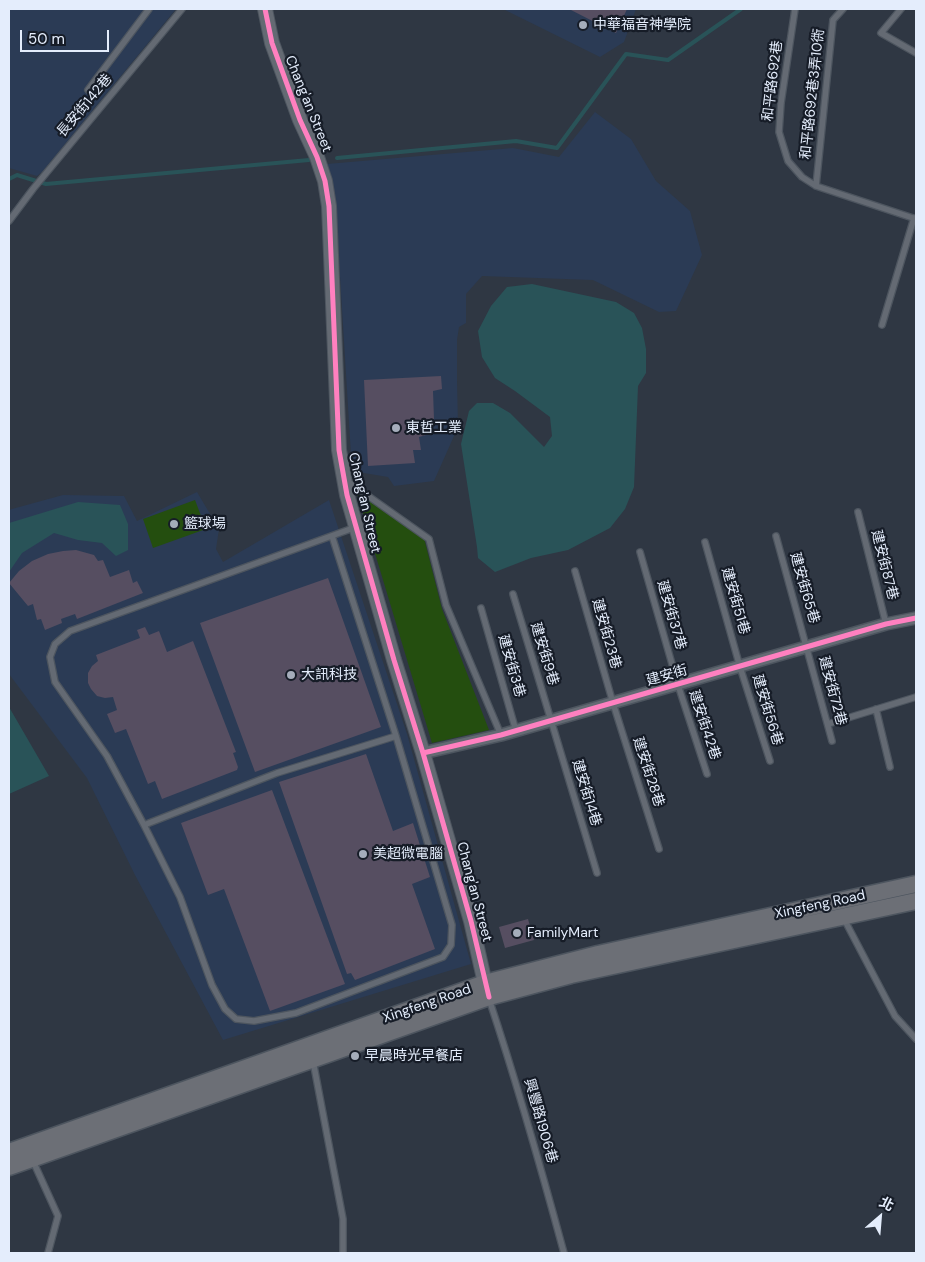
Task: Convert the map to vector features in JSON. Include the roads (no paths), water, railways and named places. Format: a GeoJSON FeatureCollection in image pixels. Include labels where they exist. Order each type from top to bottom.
{"type":"FeatureCollection","features":[{"type":"Feature","properties":{"kind":"main road","name":"Xingfeng Road"},"geometry":{"type":"LineString","coordinates":[[9,1167],[29,1152],[487,990],[598,954],[916,884]]}},
{"type":"Feature","properties":{"kind":"main road","name":"Xingfeng Road"},"geometry":{"type":"LineString","coordinates":[[9,1152],[29,1152],[313,1059],[487,990],[571,975],[916,901]]}},
{"type":"Feature","properties":{"kind":"street","name":"Chang'an Street"},"geometry":{"type":"LineString","coordinates":[[265,9],[272,43],[325,181],[329,206],[339,450],[347,495],[471,921],[487,990]]}},
{"type":"Feature","properties":{"kind":"street","name":"建安街"},"geometry":{"type":"LineString","coordinates":[[423,753],[501,736],[886,624],[916,618]]}},
{"type":"Feature","properties":{"kind":"lane"},"geometry":{"type":"LineString","coordinates":[[88,90],[149,9]]}},
{"type":"Feature","properties":{"kind":"lane","name":"長安街142巷"},"geometry":{"type":"LineString","coordinates":[[9,221],[33,189],[182,9]]}},
{"type":"Feature","properties":{"kind":"lane","name":"和平路692巷"},"geometry":{"type":"LineString","coordinates":[[795,9],[781,103],[779,132],[788,161],[802,177],[816,186],[915,219]]}},
{"type":"Feature","properties":{"kind":"lane","name":"和平路692巷3弄10衖"},"geometry":{"type":"LineString","coordinates":[[816,186],[833,20],[843,9]]}},
{"type":"Feature","properties":{"kind":"lane"},"geometry":{"type":"LineString","coordinates":[[901,9],[881,33],[916,53]]}},
{"type":"Feature","properties":{"kind":"lane"},"geometry":{"type":"LineString","coordinates":[[882,325],[915,219]]}},
{"type":"Feature","properties":{"kind":"lane"},"geometry":{"type":"LineString","coordinates":[[344,480],[429,539],[446,605],[501,736]]}},
{"type":"Feature","properties":{"kind":"lane","name":"建安街87巷"},"geometry":{"type":"LineString","coordinates":[[858,512],[886,624]]}},
{"type":"Feature","properties":{"kind":"lane"},"geometry":{"type":"LineString","coordinates":[[332,536],[396,736],[452,924],[451,945],[443,957],[296,1013],[254,1021],[236,1020],[225,1009],[212,985],[180,897],[144,825],[107,756],[55,682],[50,657],[55,644],[70,631],[356,527]]}},
{"type":"Feature","properties":{"kind":"lane","name":"建安街65巷"},"geometry":{"type":"LineString","coordinates":[[776,536],[807,648]]}},
{"type":"Feature","properties":{"kind":"lane","name":"建安街51巷"},"geometry":{"type":"LineString","coordinates":[[705,542],[740,667]]}},
{"type":"Feature","properties":{"kind":"lane","name":"建安街37巷"},"geometry":{"type":"LineString","coordinates":[[640,552],[678,685]]}},
{"type":"Feature","properties":{"kind":"lane","name":"建安街23巷"},"geometry":{"type":"LineString","coordinates":[[575,571],[613,704]]}},
{"type":"Feature","properties":{"kind":"lane","name":"建安街9巷"},"geometry":{"type":"LineString","coordinates":[[513,594],[551,721]]}},
{"type":"Feature","properties":{"kind":"lane","name":"建安街3巷"},"geometry":{"type":"LineString","coordinates":[[481,608],[516,731]]}},
{"type":"Feature","properties":{"kind":"lane","name":"建安街72巷"},"geometry":{"type":"LineString","coordinates":[[807,648],[832,741]]}},
{"type":"Feature","properties":{"kind":"lane","name":"建安街56巷"},"geometry":{"type":"LineString","coordinates":[[740,667],[770,762]]}},
{"type":"Feature","properties":{"kind":"lane","name":"建安街42巷"},"geometry":{"type":"LineString","coordinates":[[678,685],[707,774]]}},
{"type":"Feature","properties":{"kind":"lane"},"geometry":{"type":"LineString","coordinates":[[828,724],[916,697]]}},
{"type":"Feature","properties":{"kind":"lane","name":"建安街28巷"},"geometry":{"type":"LineString","coordinates":[[613,704],[660,849]]}},
{"type":"Feature","properties":{"kind":"lane"},"geometry":{"type":"LineString","coordinates":[[876,709],[890,767]]}},
{"type":"Feature","properties":{"kind":"lane","name":"建安街14巷"},"geometry":{"type":"LineString","coordinates":[[551,721],[597,873]]}},
{"type":"Feature","properties":{"kind":"lane"},"geometry":{"type":"LineString","coordinates":[[144,825],[277,773],[396,736]]}},
{"type":"Feature","properties":{"kind":"lane"},"geometry":{"type":"LineString","coordinates":[[842,916],[895,1016],[916,1039]]}},
{"type":"Feature","properties":{"kind":"lane","name":"興豐路1906巷"},"geometry":{"type":"LineString","coordinates":[[487,990],[506,1049],[564,1253]]}},
{"type":"Feature","properties":{"kind":"lane"},"geometry":{"type":"LineString","coordinates":[[313,1059],[344,1219],[343,1253]]}},
{"type":"Feature","properties":{"kind":"lane"},"geometry":{"type":"LineString","coordinates":[[29,1152],[58,1216],[48,1253]]}},
{"type":"Feature","properties":{"kind":"waterway"},"geometry":{"type":"LineString","coordinates":[[337,158],[516,141],[557,148],[626,54],[668,60],[741,9]]}},
{"type":"Feature","properties":{"kind":"waterway"},"geometry":{"type":"LineString","coordinates":[[9,179],[17,175],[46,184],[309,160]]}},
{"type":"Feature","properties":{"kind":"place","name":"中華福音神學院"},"geometry":{"type":"Point","coordinates":[583,25]}},
{"type":"Feature","properties":{"kind":"place","name":"東哲工業"},"geometry":{"type":"Point","coordinates":[396,428]}},
{"type":"Feature","properties":{"kind":"place","name":"籃球場"},"geometry":{"type":"Point","coordinates":[174,524]}},
{"type":"Feature","properties":{"kind":"place","name":"大訊科技"},"geometry":{"type":"Point","coordinates":[291,675]}},
{"type":"Feature","properties":{"kind":"place","name":"美超微電腦"},"geometry":{"type":"Point","coordinates":[363,854]}},
{"type":"Feature","properties":{"kind":"place","name":"FamilyMart"},"geometry":{"type":"Point","coordinates":[517,933]}},
{"type":"Feature","properties":{"kind":"place","name":"早晨時光早餐店"},"geometry":{"type":"Point","coordinates":[355,1056]}}]}
